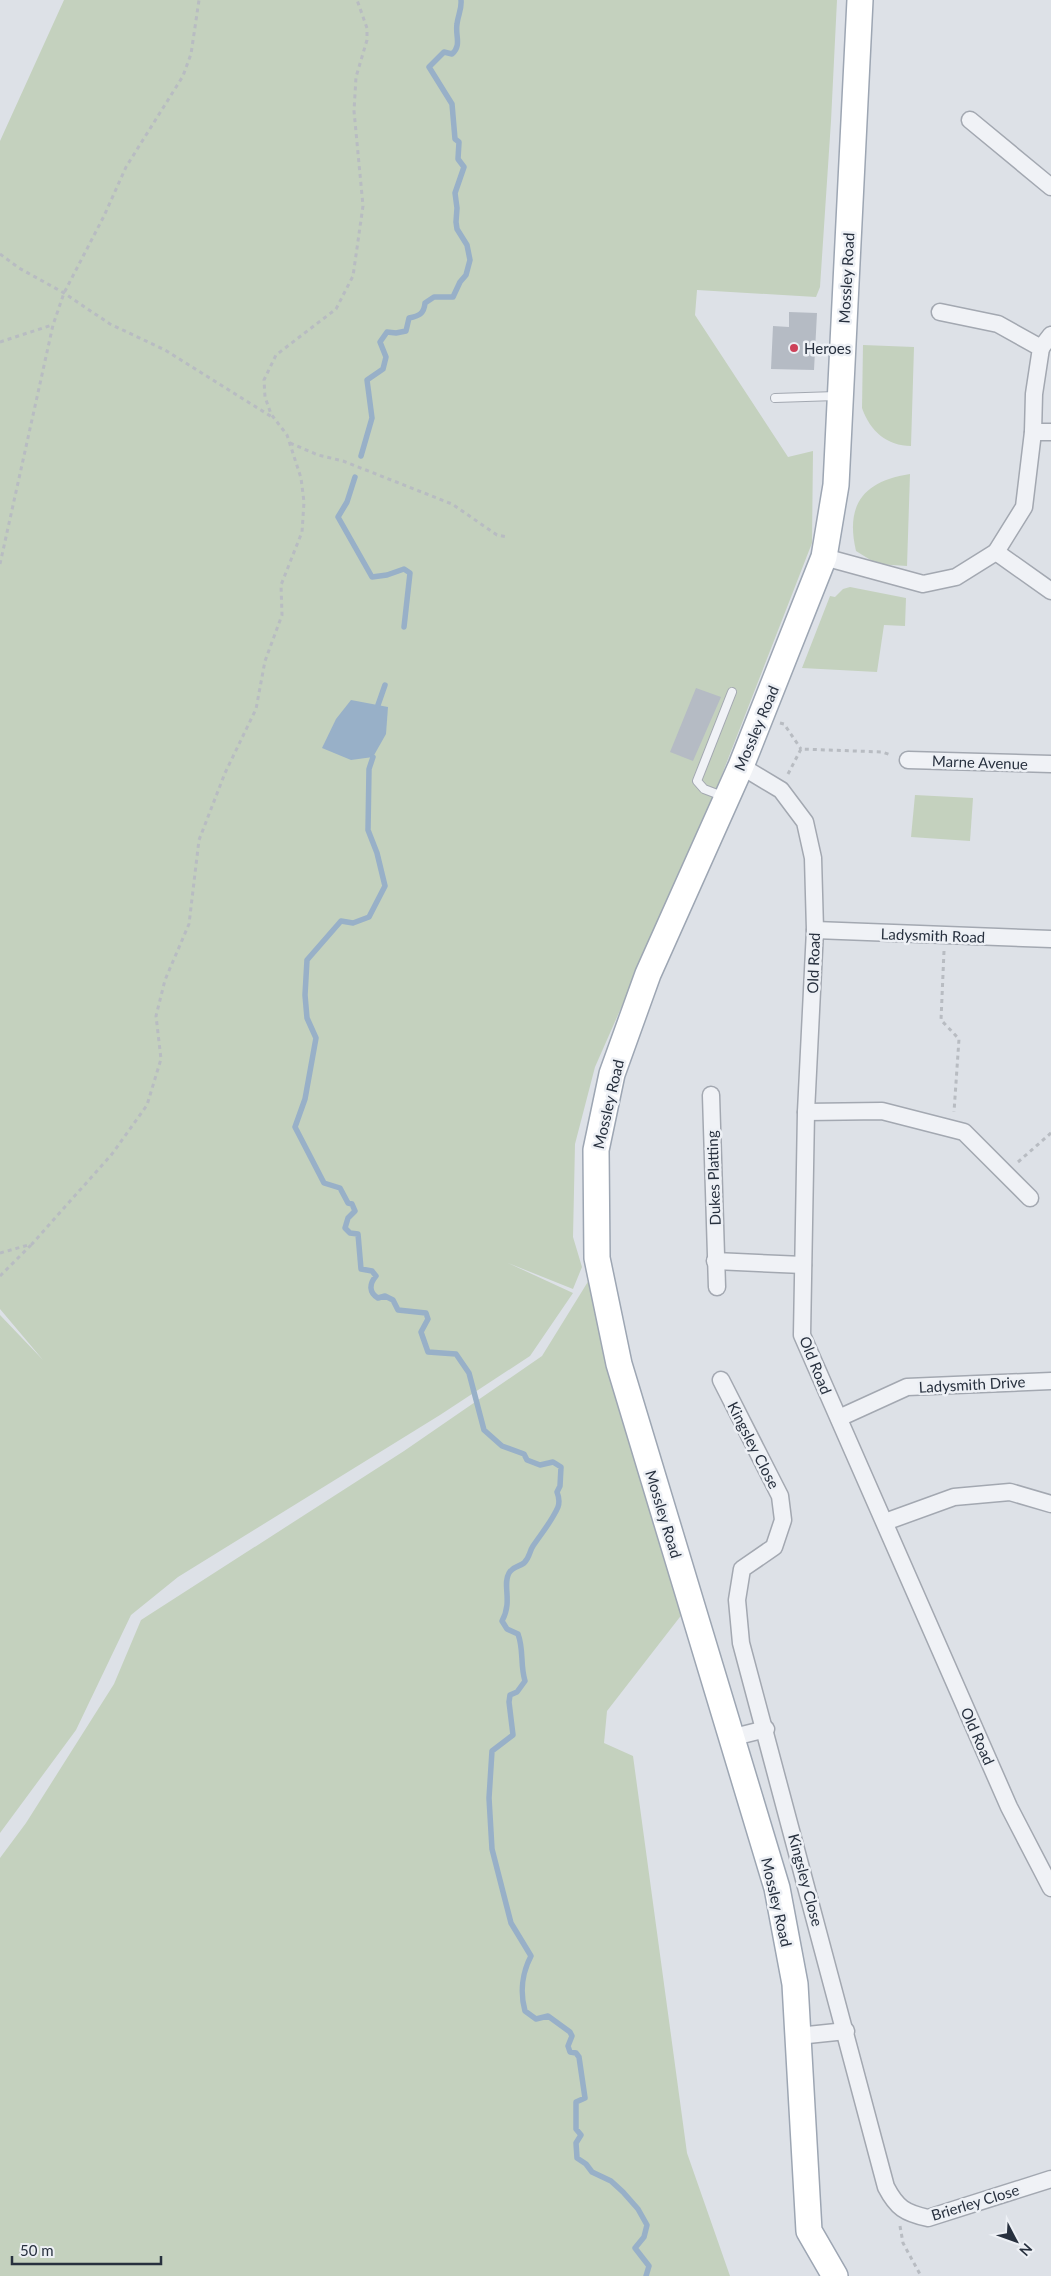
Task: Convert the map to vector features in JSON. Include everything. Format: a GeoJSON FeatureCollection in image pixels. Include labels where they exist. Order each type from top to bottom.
{"type":"FeatureCollection","features":[{"type":"Feature","properties":{"kind":"main road","name":"Mossley Road"},"geometry":{"type":"LineString","coordinates":[[835,2276],[809,2231],[795,1984],[777,1888],[730,1738],[619,1364],[597,1258],[596,1150],[612,1074],[648,974],[741,766],[824,557],[836,485],[860,0]]}},
{"type":"Feature","properties":{"kind":"street"},"geometry":{"type":"LineString","coordinates":[[970,120],[1051,187]]}},
{"type":"Feature","properties":{"kind":"street"},"geometry":{"type":"LineString","coordinates":[[940,312],[998,324],[1041,348]]}},
{"type":"Feature","properties":{"kind":"street"},"geometry":{"type":"LineString","coordinates":[[824,557],[923,584],[956,577],[996,552],[1024,506],[1033,432],[1034,394],[1041,348],[1051,335]]}},
{"type":"Feature","properties":{"kind":"street"},"geometry":{"type":"LineString","coordinates":[[1033,432],[1051,432]]}},
{"type":"Feature","properties":{"kind":"street"},"geometry":{"type":"LineString","coordinates":[[996,552],[1051,590]]}},
{"type":"Feature","properties":{"kind":"street","name":"Marne Avenue"},"geometry":{"type":"LineString","coordinates":[[908,760],[1051,764]]}},
{"type":"Feature","properties":{"kind":"street","name":"Old Road"},"geometry":{"type":"LineString","coordinates":[[741,766],[781,790],[805,822],[813,858],[815,930],[806,1112],[802,1335],[1009,1807],[1051,1888]]}},
{"type":"Feature","properties":{"kind":"street","name":"Ladysmith Road"},"geometry":{"type":"LineString","coordinates":[[815,930],[1051,940]]}},
{"type":"Feature","properties":{"kind":"street","name":"Dukes Platting"},"geometry":{"type":"LineString","coordinates":[[711,1094],[717,1287]]}},
{"type":"Feature","properties":{"kind":"street"},"geometry":{"type":"LineString","coordinates":[[806,1112],[882,1112],[964,1132],[1030,1198]]}},
{"type":"Feature","properties":{"kind":"street"},"geometry":{"type":"LineString","coordinates":[[716,1261],[803,1265]]}},
{"type":"Feature","properties":{"kind":"street","name":"Kingsley Close"},"geometry":{"type":"LineString","coordinates":[[722,1380],[780,1496],[783,1520],[774,1547],[742,1569],[737,1600],[741,1643],[766,1729],[886,2187],[900,2208]]}},
{"type":"Feature","properties":{"kind":"street","name":"Ladysmith Drive"},"geometry":{"type":"LineString","coordinates":[[838,1418],[907,1387],[1051,1381]]}},
{"type":"Feature","properties":{"kind":"street"},"geometry":{"type":"LineString","coordinates":[[885,1522],[954,1497],[1010,1492],[1051,1504]]}},
{"type":"Feature","properties":{"kind":"street"},"geometry":{"type":"LineString","coordinates":[[730,1738],[766,1729]]}},
{"type":"Feature","properties":{"kind":"street"},"geometry":{"type":"LineString","coordinates":[[798,2036],[846,2031]]}},
{"type":"Feature","properties":{"kind":"street","name":"Brierley Close"},"geometry":{"type":"LineString","coordinates":[[900,2208],[915,2215],[928,2218],[1051,2179]]}},
{"type":"Feature","properties":{"kind":"lane"},"geometry":{"type":"LineString","coordinates":[[775,398],[840,396]]}},
{"type":"Feature","properties":{"kind":"lane"},"geometry":{"type":"LineString","coordinates":[[726,797],[704,789],[697,781],[732,692]]}},
{"type":"Feature","properties":{"kind":"path"},"geometry":{"type":"LineString","coordinates":[[0,564],[53,325],[64,292],[104,216],[126,166],[183,76],[191,54],[199,0]]}},
{"type":"Feature","properties":{"kind":"path"},"geometry":{"type":"LineString","coordinates":[[0,1276],[32,1244],[112,1154],[147,1105],[160,1059],[156,1016],[165,980],[189,924],[199,840],[225,773],[256,709],[265,661],[282,615],[281,585],[302,532],[304,502],[301,478],[287,435],[275,418],[265,398],[264,380],[276,355],[336,309],[353,276],[363,206],[355,102],[356,77],[367,40],[367,28],[357,0]]}},
{"type":"Feature","properties":{"kind":"path"},"geometry":{"type":"LineString","coordinates":[[0,254],[19,268],[64,292],[110,324],[165,350],[275,418]]}},
{"type":"Feature","properties":{"kind":"path"},"geometry":{"type":"LineString","coordinates":[[0,342],[53,325]]}},
{"type":"Feature","properties":{"kind":"path"},"geometry":{"type":"LineString","coordinates":[[290,443],[318,455],[343,461],[452,504],[497,535],[508,537]]}},
{"type":"Feature","properties":{"kind":"path"},"geometry":{"type":"LineString","coordinates":[[761,716],[784,724],[801,749]]}},
{"type":"Feature","properties":{"kind":"path"},"geometry":{"type":"LineString","coordinates":[[801,749],[882,752],[908,760]]}},
{"type":"Feature","properties":{"kind":"path"},"geometry":{"type":"LineString","coordinates":[[781,790],[801,749]]}},
{"type":"Feature","properties":{"kind":"path"},"geometry":{"type":"LineString","coordinates":[[945,935],[941,1020],[959,1039],[953,1129]]}},
{"type":"Feature","properties":{"kind":"path"},"geometry":{"type":"LineString","coordinates":[[1006,1173],[1051,1132]]}},
{"type":"Feature","properties":{"kind":"path"},"geometry":{"type":"LineString","coordinates":[[0,1253],[32,1244]]}},
{"type":"Feature","properties":{"kind":"path"},"geometry":{"type":"LineString","coordinates":[[900,2208],[897,2213],[903,2243],[921,2276]]}},
{"type":"Feature","properties":{"kind":"green space"},"geometry":{"type":"Polygon","coordinates":[[[64,0],[837,0],[820,287],[816,297],[697,290],[695,315],[788,457],[813,451],[812,543],[707,813],[595,1067],[575,1144],[573,1237],[582,1267],[573,1289],[508,1263],[573,1293],[530,1356],[440,1415],[178,1577],[131,1615],[76,1730],[0,1833],[0,1315],[43,1360],[0,1309],[0,141],[64,0]]]}},
{"type":"Feature","properties":{"kind":"green space"},"geometry":{"type":"Polygon","coordinates":[[[863,345],[914,347],[911,446],[887,440],[875,430],[865,416],[862,408],[863,345]]]}},
{"type":"Feature","properties":{"kind":"green space"},"geometry":{"type":"Polygon","coordinates":[[[910,474],[907,566],[877,564],[856,551],[853,520],[856,508],[870,489],[881,482],[910,474]]]}},
{"type":"Feature","properties":{"kind":"green space"},"geometry":{"type":"Polygon","coordinates":[[[850,587],[906,598],[905,626],[884,625],[877,672],[802,668],[830,596],[835,597],[843,589],[850,587]]]}},
{"type":"Feature","properties":{"kind":"green space"},"geometry":{"type":"Polygon","coordinates":[[[915,795],[973,798],[970,841],[911,837],[915,795]]]}},
{"type":"Feature","properties":{"kind":"green space"},"geometry":{"type":"Polygon","coordinates":[[[589,1280],[683,1613],[607,1711],[604,1743],[633,1756],[687,2153],[730,2276],[0,2276],[0,1858],[26,1823],[114,1684],[141,1620],[404,1451],[542,1356],[589,1280]]]}},
{"type":"Feature","properties":{"kind":"water"},"geometry":{"type":"Polygon","coordinates":[[[351,700],[388,707],[386,734],[373,757],[351,760],[322,748],[336,719],[351,700]]]}},
{"type":"Feature","properties":{"kind":"building","name":"Heroes"},"geometry":{"type":"Polygon","coordinates":[[[789,312],[817,313],[814,370],[771,369],[773,326],[789,327],[789,312]]]}},
{"type":"Feature","properties":{"kind":"building"},"geometry":{"type":"Polygon","coordinates":[[[696,688],[721,697],[693,761],[670,752],[696,688]]]}},
{"type":"Feature","properties":{"kind":"waterway"},"geometry":{"type":"LineString","coordinates":[[361,456],[372,418],[367,380],[383,369],[386,357],[380,342],[387,332],[406,331],[409,318],[420,314],[425,303],[434,297],[453,297],[460,282],[466,275],[470,260],[467,245],[457,229],[456,222],[455,193],[464,167],[458,159],[459,142],[455,139],[452,104],[429,67],[444,52],[452,54],[457,47],[457,24],[461,0]]}},
{"type":"Feature","properties":{"kind":"waterway"},"geometry":{"type":"LineString","coordinates":[[355,477],[347,502],[338,517],[372,577],[387,575],[404,569],[410,573],[404,627]]}},
{"type":"Feature","properties":{"kind":"waterway"},"geometry":{"type":"LineString","coordinates":[[378,705],[385,685]]}},
{"type":"Feature","properties":{"kind":"waterway"},"geometry":{"type":"LineString","coordinates":[[373,757],[369,769],[368,830],[377,853],[385,886],[369,917],[353,923],[341,921],[307,960],[305,995],[307,1018],[316,1038],[305,1099],[295,1127],[324,1183],[340,1188],[348,1203],[352,1204],[355,1211],[348,1218],[345,1228],[350,1233],[358,1234],[361,1269],[372,1271],[376,1276],[371,1285],[373,1294],[378,1298],[385,1296],[393,1300],[398,1310],[426,1313],[428,1319],[421,1332],[428,1352],[456,1354],[469,1373],[484,1430],[502,1446],[524,1454],[527,1460],[540,1465],[553,1462],[561,1467],[560,1486],[557,1492],[559,1503],[556,1512],[533,1546],[526,1561],[512,1569],[506,1583],[507,1607],[502,1621],[507,1629],[518,1634],[525,1681],[517,1692],[510,1695],[509,1702],[513,1735],[492,1751],[489,1798],[492,1849],[511,1923],[531,1956],[523,1983],[525,2011],[536,2019],[548,2016],[570,2032],[572,2036],[568,2046],[570,2052],[576,2053],[579,2057],[585,2098],[576,2102],[576,2129],[581,2135],[576,2143],[577,2158],[586,2164],[592,2172],[611,2181],[638,2209],[647,2225],[644,2237],[635,2248],[649,2266],[646,2276]]}},
{"type":"Feature","properties":{"kind":"place","name":"Heroes"},"geometry":{"type":"Point","coordinates":[794,348]}}]}
